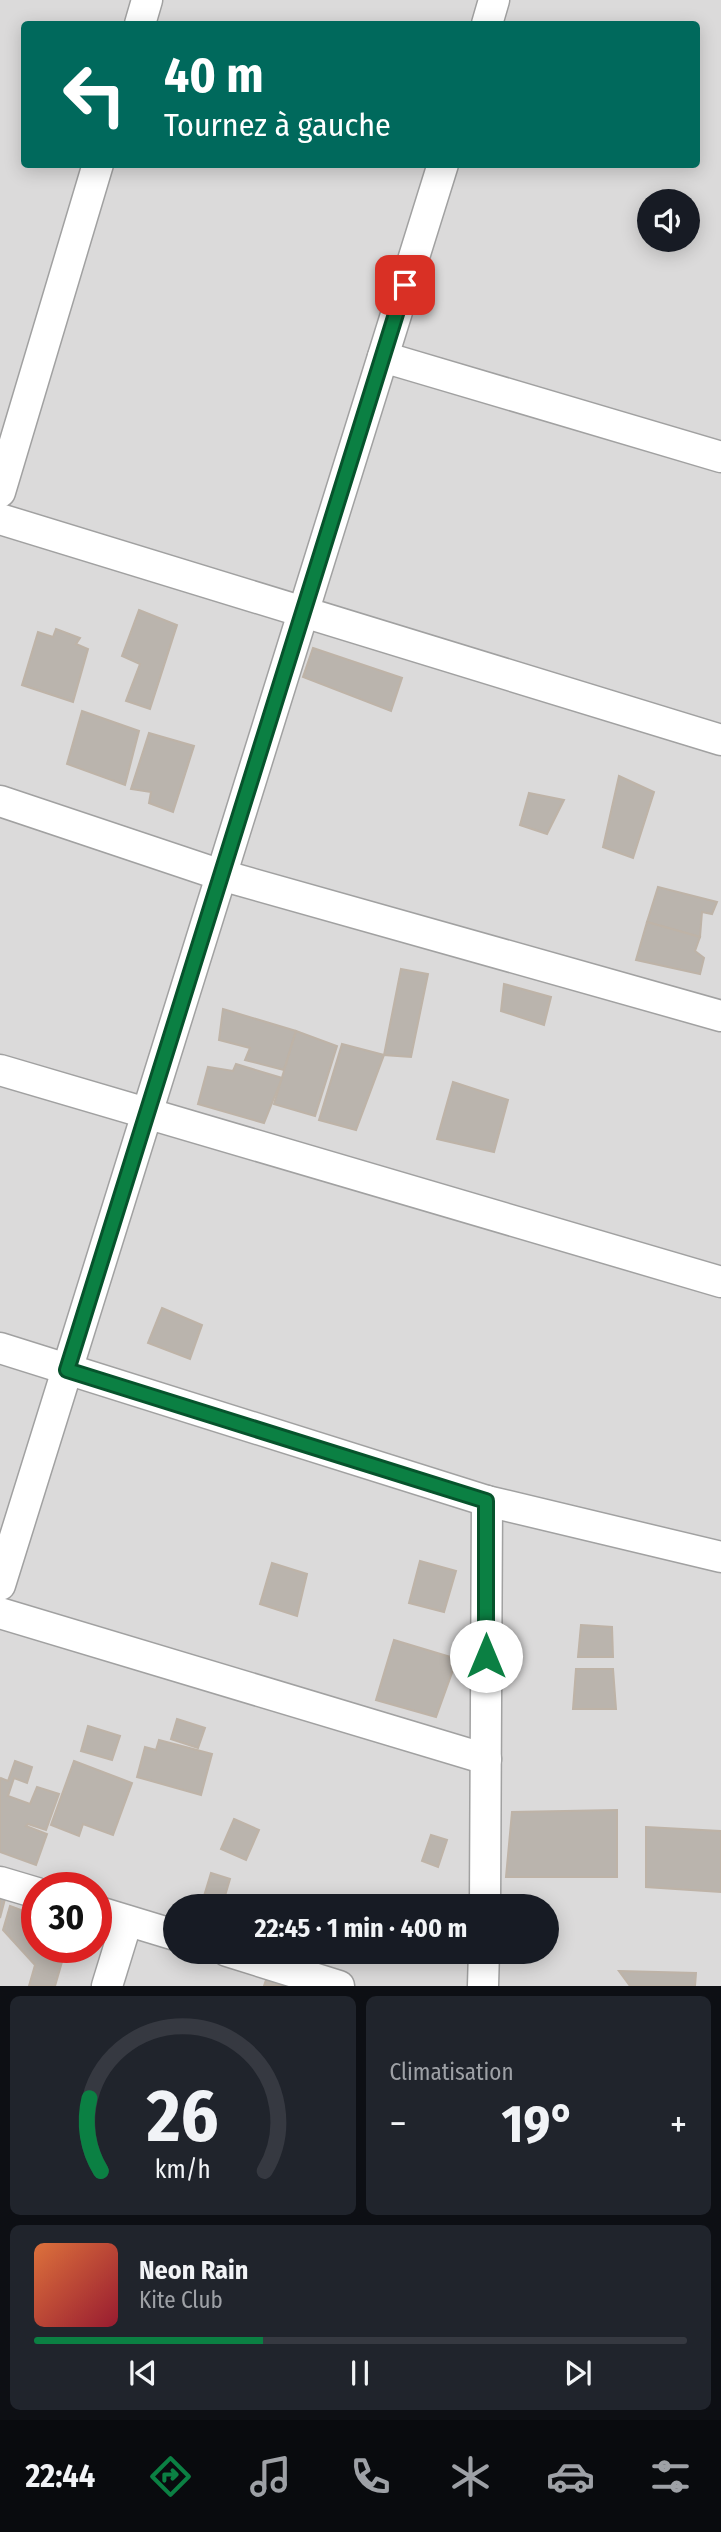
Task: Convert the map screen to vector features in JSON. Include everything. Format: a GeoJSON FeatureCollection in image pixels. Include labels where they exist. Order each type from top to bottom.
{"type":"FeatureCollection","features":[{"type":"Feature","properties":{"kind":"street"},"geometry":{"type":"LineString","coordinates":[[141,21],[147,0]]}},
{"type":"Feature","properties":{"kind":"street"},"geometry":{"type":"LineString","coordinates":[[488,21],[494,0]]}},
{"type":"Feature","properties":{"kind":"street"},"geometry":{"type":"LineString","coordinates":[[0,492],[97,168]]}},
{"type":"Feature","properties":{"kind":"street"},"geometry":{"type":"LineString","coordinates":[[0,1585],[442,168]]}},
{"type":"Feature","properties":{"kind":"street"},"geometry":{"type":"LineString","coordinates":[[383,357],[721,457]]}},
{"type":"Feature","properties":{"kind":"street"},"geometry":{"type":"LineString","coordinates":[[0,519],[721,740]]}},
{"type":"Feature","properties":{"kind":"street"},"geometry":{"type":"LineString","coordinates":[[0,802],[221,875],[721,1016]]}},
{"type":"Feature","properties":{"kind":"street"},"geometry":{"type":"LineString","coordinates":[[0,1070],[721,1282]]}},
{"type":"Feature","properties":{"kind":"street"},"geometry":{"type":"LineString","coordinates":[[0,1348],[486,1501],[721,1557]]}},
{"type":"Feature","properties":{"kind":"street"},"geometry":{"type":"LineString","coordinates":[[485,1894],[486,1501]]}},
{"type":"Feature","properties":{"kind":"street"},"geometry":{"type":"LineString","coordinates":[[0,1613],[486,1759]]}},
{"type":"Feature","properties":{"kind":"street"},"geometry":{"type":"LineString","coordinates":[[0,1882],[21,1888]]}},
{"type":"Feature","properties":{"kind":"street"},"geometry":{"type":"LineString","coordinates":[[112,1916],[163,1932]]}},
{"type":"Feature","properties":{"kind":"street"},"geometry":{"type":"LineString","coordinates":[[107,1986],[127,1921]]}},
{"type":"Feature","properties":{"kind":"street"},"geometry":{"type":"LineString","coordinates":[[269,1964],[340,1986]]}},
{"type":"Feature","properties":{"kind":"street"},"geometry":{"type":"LineString","coordinates":[[484,1964],[484,1986]]}},
{"type":"Feature","properties":{"kind":"shaded area"},"geometry":{"type":"Polygon","coordinates":[[[0,0],[721,0],[721,1986],[0,1986],[0,0]]]}},
{"type":"Feature","properties":{"kind":"building"},"geometry":{"type":"Polygon","coordinates":[[[139,610],[177,625],[150,709],[126,701],[140,664],[122,656],[139,610]]]}},
{"type":"Feature","properties":{"kind":"building"},"geometry":{"type":"Polygon","coordinates":[[[56,629],[80,638],[76,644],[88,649],[73,702],[22,685],[38,632],[53,637],[56,629]]]}},
{"type":"Feature","properties":{"kind":"building"},"geometry":{"type":"Polygon","coordinates":[[[313,648],[402,678],[391,711],[303,677],[313,648]]]}},
{"type":"Feature","properties":{"kind":"building"},"geometry":{"type":"Polygon","coordinates":[[[82,711],[139,731],[125,785],[67,764],[82,711]]]}},
{"type":"Feature","properties":{"kind":"building"},"geometry":{"type":"Polygon","coordinates":[[[149,733],[194,746],[173,812],[149,803],[151,792],[131,789],[149,733]]]}},
{"type":"Feature","properties":{"kind":"building"},"geometry":{"type":"Polygon","coordinates":[[[619,776],[654,792],[633,858],[603,847],[619,776]]]}},
{"type":"Feature","properties":{"kind":"building"},"geometry":{"type":"Polygon","coordinates":[[[529,793],[564,800],[547,834],[520,825],[529,793]]]}},
{"type":"Feature","properties":{"kind":"building"},"geometry":{"type":"Polygon","coordinates":[[[658,887],[717,902],[712,914],[702,912],[700,937],[647,922],[658,887]]]}},
{"type":"Feature","properties":{"kind":"building"},"geometry":{"type":"Polygon","coordinates":[[[647,922],[700,937],[695,951],[704,958],[700,974],[636,960],[647,922]]]}},
{"type":"Feature","properties":{"kind":"building"},"geometry":{"type":"Polygon","coordinates":[[[401,969],[428,974],[411,1057],[384,1055],[401,969]]]}},
{"type":"Feature","properties":{"kind":"building"},"geometry":{"type":"Polygon","coordinates":[[[504,984],[551,997],[544,1025],[501,1011],[504,984]]]}},
{"type":"Feature","properties":{"kind":"building"},"geometry":{"type":"Polygon","coordinates":[[[223,1009],[296,1031],[284,1070],[245,1060],[250,1048],[219,1040],[223,1009]]]}},
{"type":"Feature","properties":{"kind":"building"},"geometry":{"type":"Polygon","coordinates":[[[296,1031],[337,1046],[315,1116],[274,1104],[296,1031]]]}},
{"type":"Feature","properties":{"kind":"building"},"geometry":{"type":"Polygon","coordinates":[[[342,1044],[384,1055],[356,1130],[319,1120],[342,1044]]]}},
{"type":"Feature","properties":{"kind":"building"},"geometry":{"type":"Polygon","coordinates":[[[236,1064],[282,1078],[264,1123],[198,1104],[208,1067],[233,1071],[236,1064]]]}},
{"type":"Feature","properties":{"kind":"building"},"geometry":{"type":"Polygon","coordinates":[[[453,1082],[508,1100],[494,1152],[437,1139],[453,1082]]]}},
{"type":"Feature","properties":{"kind":"building"},"geometry":{"type":"Polygon","coordinates":[[[162,1308],[202,1325],[190,1359],[148,1343],[162,1308]]]}},
{"type":"Feature","properties":{"kind":"building"},"geometry":{"type":"Polygon","coordinates":[[[420,1561],[456,1571],[444,1612],[409,1603],[420,1561]]]}},
{"type":"Feature","properties":{"kind":"building"},"geometry":{"type":"Polygon","coordinates":[[[272,1563],[307,1574],[297,1616],[260,1604],[272,1563]]]}},
{"type":"Feature","properties":{"kind":"building"},"geometry":{"type":"Polygon","coordinates":[[[581,1625],[612,1627],[613,1657],[578,1657],[581,1625]]]}},
{"type":"Feature","properties":{"kind":"building"},"geometry":{"type":"Polygon","coordinates":[[[394,1640],[457,1659],[436,1717],[376,1700],[394,1640]]]}},
{"type":"Feature","properties":{"kind":"building"},"geometry":{"type":"Polygon","coordinates":[[[576,1669],[613,1669],[616,1709],[573,1709],[576,1669]]]}},
{"type":"Feature","properties":{"kind":"building"},"geometry":{"type":"Polygon","coordinates":[[[177,1719],[205,1728],[198,1748],[171,1739],[177,1719]]]}},
{"type":"Feature","properties":{"kind":"building"},"geometry":{"type":"Polygon","coordinates":[[[88,1726],[120,1736],[112,1760],[81,1751],[88,1726]]]}},
{"type":"Feature","properties":{"kind":"building"},"geometry":{"type":"Polygon","coordinates":[[[159,1740],[212,1754],[201,1795],[137,1777],[145,1747],[156,1750],[159,1740]]]}},
{"type":"Feature","properties":{"kind":"building"},"geometry":{"type":"Polygon","coordinates":[[[15,1761],[32,1767],[27,1783],[14,1778],[8,1796],[30,1804],[37,1787],[59,1794],[46,1830],[28,1824],[26,1826],[47,1834],[36,1865],[0,1852],[0,1781],[1,1778],[8,1781],[15,1761]]]}},
{"type":"Feature","properties":{"kind":"building"},"geometry":{"type":"Polygon","coordinates":[[[74,1761],[132,1783],[113,1835],[83,1824],[79,1836],[51,1825],[74,1761]]]}},
{"type":"Feature","properties":{"kind":"building"},"geometry":{"type":"Polygon","coordinates":[[[617,1810],[617,1877],[506,1877],[512,1812],[617,1810]]]}},
{"type":"Feature","properties":{"kind":"building"},"geometry":{"type":"Polygon","coordinates":[[[234,1819],[259,1830],[246,1860],[221,1849],[234,1819]]]}},
{"type":"Feature","properties":{"kind":"building"},"geometry":{"type":"Polygon","coordinates":[[[646,1827],[721,1831],[721,1892],[646,1887],[646,1827]]]}},
{"type":"Feature","properties":{"kind":"building"},"geometry":{"type":"Polygon","coordinates":[[[431,1835],[447,1840],[438,1867],[422,1861],[431,1835]]]}},
{"type":"Feature","properties":{"kind":"building"},"geometry":{"type":"Polygon","coordinates":[[[211,1873],[230,1879],[226,1894],[205,1894],[211,1873]]]}},
{"type":"Feature","properties":{"kind":"building"},"geometry":{"type":"Polygon","coordinates":[[[0,1898],[5,1899],[0,1918],[0,1898]]]}},
{"type":"Feature","properties":{"kind":"building"},"geometry":{"type":"Polygon","coordinates":[[[10,1906],[21,1910],[21,1950],[3,1930],[10,1906]]]}},
{"type":"Feature","properties":{"kind":"building"},"geometry":{"type":"Polygon","coordinates":[[[33,1963],[62,1963],[55,1986],[29,1986],[35,1965],[33,1963]]]}},
{"type":"Feature","properties":{"kind":"building"},"geometry":{"type":"Polygon","coordinates":[[[619,1971],[696,1973],[695,1986],[630,1986],[619,1971]]]}},
{"type":"Feature","properties":{"kind":"building"},"geometry":{"type":"Polygon","coordinates":[[[266,1980],[286,1986],[264,1986],[266,1980]]]}},
{"type":"Feature","properties":{"kind":"route"},"geometry":{"type":"LineString","coordinates":[[405,285],[67,1370],[486,1501],[486,1656]]}}]}
